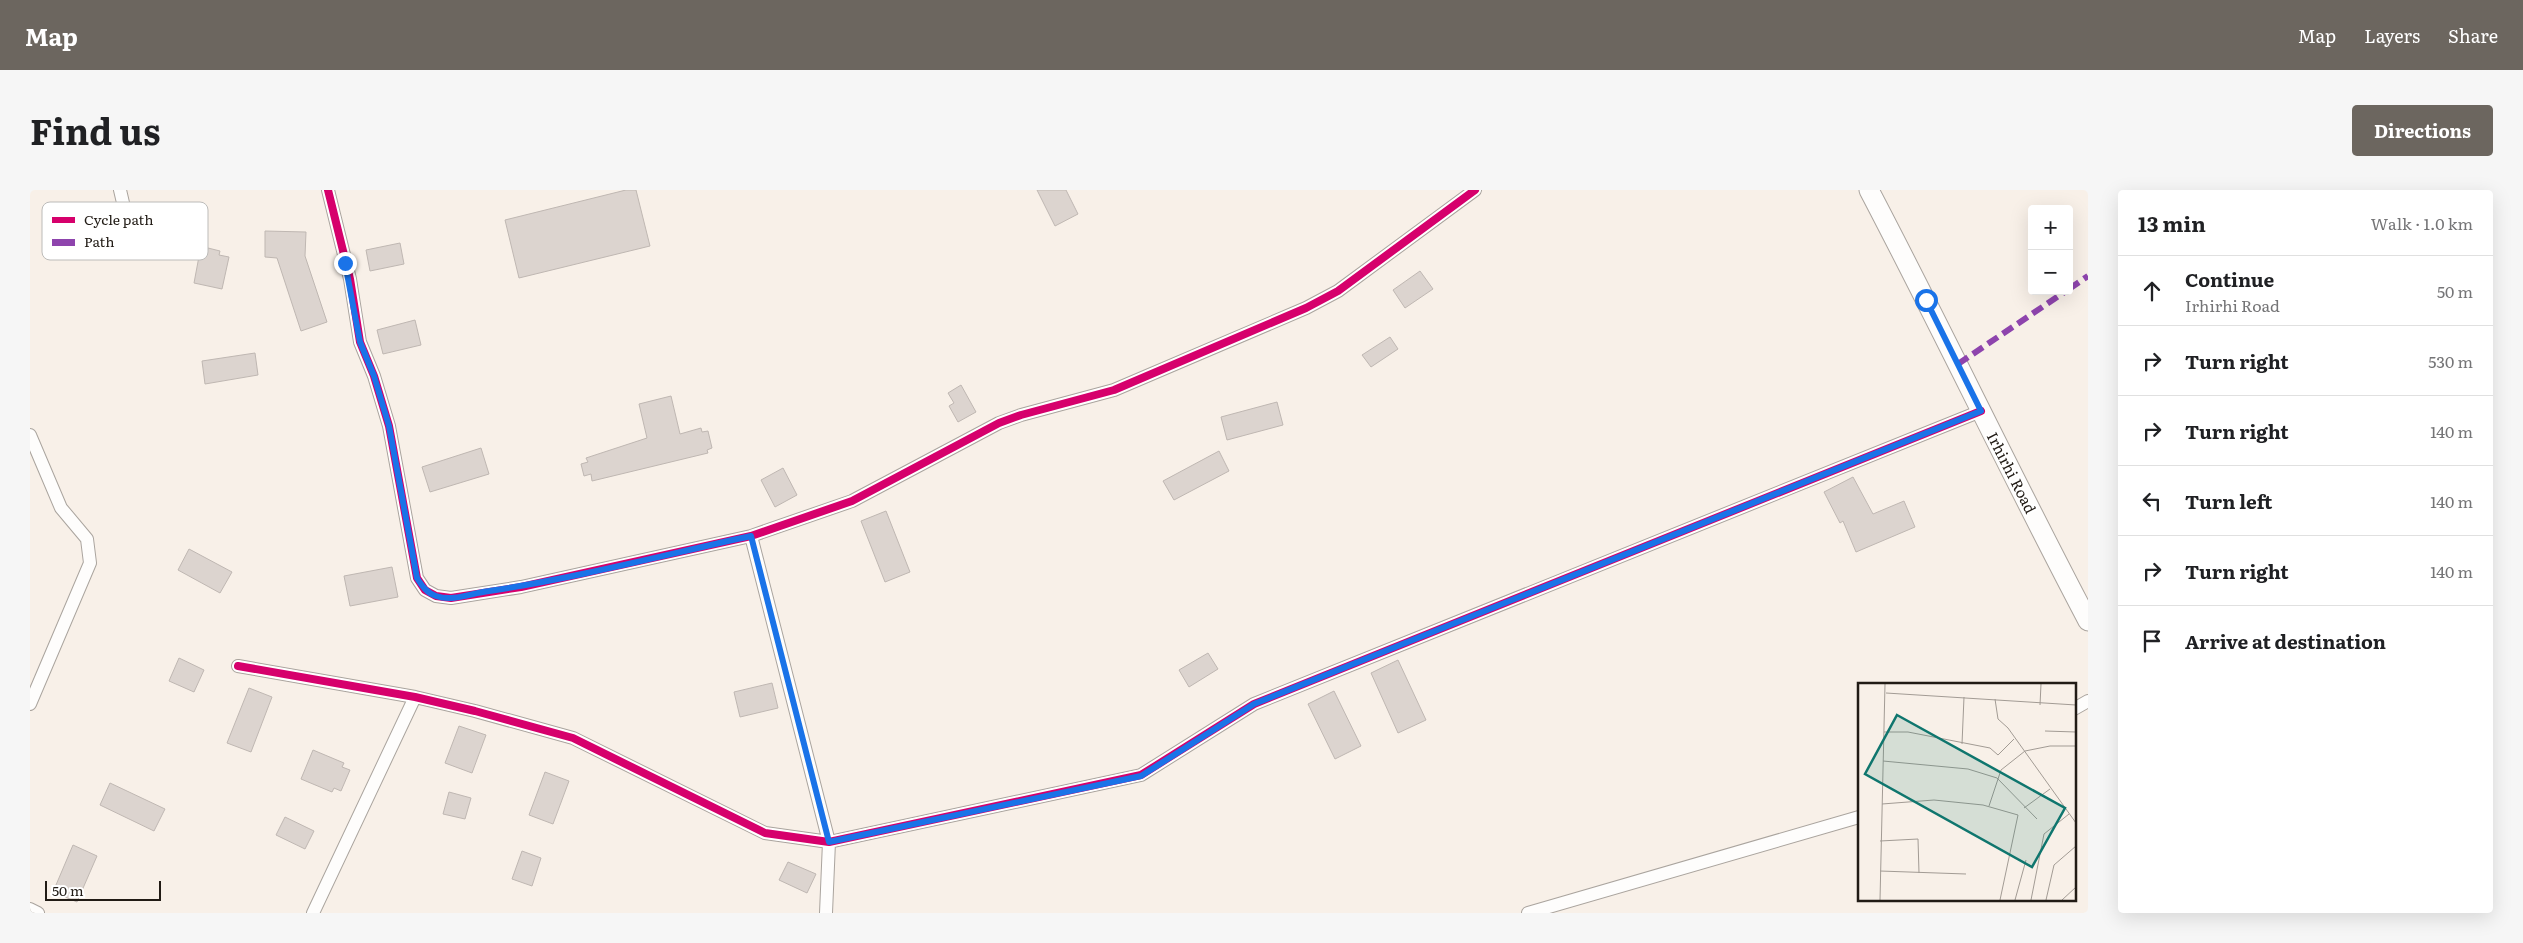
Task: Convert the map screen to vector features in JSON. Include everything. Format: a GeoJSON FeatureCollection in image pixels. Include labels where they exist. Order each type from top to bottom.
{"type":"FeatureCollection","features":[{"type":"Feature","properties":{"kind":"street"},"geometry":{"type":"LineString","coordinates":[[328,190],[350,279],[360,342],[374,376],[389,426],[417,578],[425,590],[436,596],[451,598],[520,586],[751,536],[852,501],[999,423],[1021,415],[1114,390],[1306,308],[1338,291],[1475,190]]}},
{"type":"Feature","properties":{"kind":"street","name":"Irhirhi Road"},"geometry":{"type":"LineString","coordinates":[[1869,190],[2088,621]]}},
{"type":"Feature","properties":{"kind":"street"},"geometry":{"type":"LineString","coordinates":[[238,666],[416,697],[475,710],[572,738],[764,833],[829,842],[1141,776],[1254,704],[1981,411]]}},
{"type":"Feature","properties":{"kind":"street"},"geometry":{"type":"LineString","coordinates":[[30,435],[60,508],[87,539],[90,563],[30,704]]}},
{"type":"Feature","properties":{"kind":"street"},"geometry":{"type":"LineString","coordinates":[[751,536],[829,842],[826,913]]}},
{"type":"Feature","properties":{"kind":"street"},"geometry":{"type":"LineString","coordinates":[[313,913],[416,697]]}},
{"type":"Feature","properties":{"kind":"street"},"geometry":{"type":"LineString","coordinates":[[2076,708],[2088,701]]}},
{"type":"Feature","properties":{"kind":"street"},"geometry":{"type":"LineString","coordinates":[[1528,913],[1858,817]]}},
{"type":"Feature","properties":{"kind":"street"},"geometry":{"type":"LineString","coordinates":[[30,909],[38,913]]}},
{"type":"Feature","properties":{"kind":"building"},"geometry":{"type":"Polygon","coordinates":[[[626,190],[636,190],[650,246],[519,278],[505,220],[626,190]]]}},
{"type":"Feature","properties":{"kind":"building"},"geometry":{"type":"Polygon","coordinates":[[[1037,190],[1066,190],[1078,214],[1055,226],[1037,190]]]}},
{"type":"Feature","properties":{"kind":"building"},"geometry":{"type":"Polygon","coordinates":[[[265,231],[306,232],[305,256],[327,322],[301,331],[277,258],[265,257],[265,231]]]}},
{"type":"Feature","properties":{"kind":"building"},"geometry":{"type":"Polygon","coordinates":[[[400,243],[404,264],[370,271],[366,250],[400,243]]]}},
{"type":"Feature","properties":{"kind":"building"},"geometry":{"type":"Polygon","coordinates":[[[208,248],[220,251],[219,255],[229,257],[222,289],[194,283],[198,260],[208,260],[208,248]]]}},
{"type":"Feature","properties":{"kind":"building"},"geometry":{"type":"Polygon","coordinates":[[[1420,271],[1433,289],[1405,308],[1393,290],[1420,271]]]}},
{"type":"Feature","properties":{"kind":"building"},"geometry":{"type":"Polygon","coordinates":[[[415,320],[421,345],[383,354],[377,330],[415,320]]]}},
{"type":"Feature","properties":{"kind":"building"},"geometry":{"type":"Polygon","coordinates":[[[1390,337],[1398,349],[1371,367],[1362,355],[1390,337]]]}},
{"type":"Feature","properties":{"kind":"building"},"geometry":{"type":"Polygon","coordinates":[[[255,353],[258,375],[205,384],[202,361],[255,353]]]}},
{"type":"Feature","properties":{"kind":"building"},"geometry":{"type":"Polygon","coordinates":[[[961,385],[976,412],[958,422],[949,406],[954,403],[948,393],[961,385]]]}},
{"type":"Feature","properties":{"kind":"building"},"geometry":{"type":"Polygon","coordinates":[[[671,396],[680,434],[701,428],[702,432],[708,431],[712,448],[707,450],[708,453],[592,481],[591,474],[584,476],[581,464],[588,462],[586,458],[647,438],[639,404],[671,396]]]}},
{"type":"Feature","properties":{"kind":"building"},"geometry":{"type":"Polygon","coordinates":[[[1277,402],[1283,425],[1227,440],[1221,417],[1277,402]]]}},
{"type":"Feature","properties":{"kind":"building"},"geometry":{"type":"Polygon","coordinates":[[[481,448],[489,474],[430,492],[422,467],[481,448]]]}},
{"type":"Feature","properties":{"kind":"building"},"geometry":{"type":"Polygon","coordinates":[[[1219,451],[1229,471],[1174,500],[1163,481],[1219,451]]]}},
{"type":"Feature","properties":{"kind":"building"},"geometry":{"type":"Polygon","coordinates":[[[783,468],[797,495],[775,507],[761,480],[783,468]]]}},
{"type":"Feature","properties":{"kind":"building"},"geometry":{"type":"Polygon","coordinates":[[[1853,477],[1873,514],[1904,501],[1915,527],[1856,552],[1843,521],[1840,523],[1824,492],[1853,477]]]}},
{"type":"Feature","properties":{"kind":"building"},"geometry":{"type":"Polygon","coordinates":[[[886,511],[910,572],[885,582],[861,521],[886,511]]]}},
{"type":"Feature","properties":{"kind":"building"},"geometry":{"type":"Polygon","coordinates":[[[189,549],[232,572],[220,593],[178,570],[189,549]]]}},
{"type":"Feature","properties":{"kind":"building"},"geometry":{"type":"Polygon","coordinates":[[[392,567],[398,597],[350,606],[344,576],[392,567]]]}},
{"type":"Feature","properties":{"kind":"building"},"geometry":{"type":"Polygon","coordinates":[[[1208,653],[1218,669],[1189,687],[1179,670],[1208,653]]]}},
{"type":"Feature","properties":{"kind":"building"},"geometry":{"type":"Polygon","coordinates":[[[179,658],[204,670],[194,692],[169,681],[179,658]]]}},
{"type":"Feature","properties":{"kind":"building"},"geometry":{"type":"Polygon","coordinates":[[[1398,660],[1426,720],[1398,733],[1371,673],[1398,660]]]}},
{"type":"Feature","properties":{"kind":"building"},"geometry":{"type":"Polygon","coordinates":[[[772,683],[778,708],[740,717],[734,692],[772,683]]]}},
{"type":"Feature","properties":{"kind":"building"},"geometry":{"type":"Polygon","coordinates":[[[249,688],[272,697],[251,752],[227,743],[249,688]]]}},
{"type":"Feature","properties":{"kind":"building"},"geometry":{"type":"Polygon","coordinates":[[[1334,691],[1361,746],[1335,759],[1308,704],[1334,691]]]}},
{"type":"Feature","properties":{"kind":"building"},"geometry":{"type":"Polygon","coordinates":[[[459,726],[486,735],[472,773],[445,763],[459,726]]]}},
{"type":"Feature","properties":{"kind":"building"},"geometry":{"type":"Polygon","coordinates":[[[313,750],[344,763],[342,767],[350,770],[341,791],[334,788],[332,792],[301,779],[313,750]]]}},
{"type":"Feature","properties":{"kind":"building"},"geometry":{"type":"Polygon","coordinates":[[[545,772],[569,781],[553,824],[529,815],[545,772]]]}},
{"type":"Feature","properties":{"kind":"building"},"geometry":{"type":"Polygon","coordinates":[[[110,783],[165,809],[154,831],[100,805],[110,783]]]}},
{"type":"Feature","properties":{"kind":"building"},"geometry":{"type":"Polygon","coordinates":[[[449,792],[471,798],[465,819],[443,814],[449,792]]]}},
{"type":"Feature","properties":{"kind":"building"},"geometry":{"type":"Polygon","coordinates":[[[285,817],[314,831],[305,849],[276,835],[285,817]]]}},
{"type":"Feature","properties":{"kind":"building"},"geometry":{"type":"Polygon","coordinates":[[[73,845],[97,856],[77,902],[53,892],[73,845]]]}},
{"type":"Feature","properties":{"kind":"building"},"geometry":{"type":"Polygon","coordinates":[[[522,851],[541,858],[532,886],[512,879],[522,851]]]}},
{"type":"Feature","properties":{"kind":"building"},"geometry":{"type":"Polygon","coordinates":[[[788,862],[816,874],[807,893],[779,880],[788,862]]]}},
{"type":"Feature","properties":{"kind":"marked path"},"geometry":{"type":"LineString","coordinates":[[2073,286],[2088,276]]}},
{"type":"Feature","properties":{"kind":"marked path"},"geometry":{"type":"LineString","coordinates":[[1958,364],[2060,295]]}},
{"type":"Feature","properties":{"kind":"cycle path"},"geometry":{"type":"LineString","coordinates":[[328,190],[350,279],[360,342],[374,376],[389,426],[417,578],[425,590],[436,596],[451,598],[521,587],[751,536],[852,501],[999,423],[1021,415],[1114,390],[1306,308],[1338,291],[1475,190]]}},
{"type":"Feature","properties":{"kind":"cycle path"},"geometry":{"type":"LineString","coordinates":[[238,666],[415,697],[475,711],[573,738],[765,833],[829,842],[1141,775],[1254,704],[1981,411]]}},
{"type":"Feature","properties":{"kind":"route"},"geometry":{"type":"LineString","coordinates":[[345,263],[350,279],[360,342],[374,376],[389,426],[417,578],[425,590],[436,596],[451,598],[520,586],[751,536],[829,842],[1141,776],[1254,704],[1981,411],[1926,300]]}}]}
